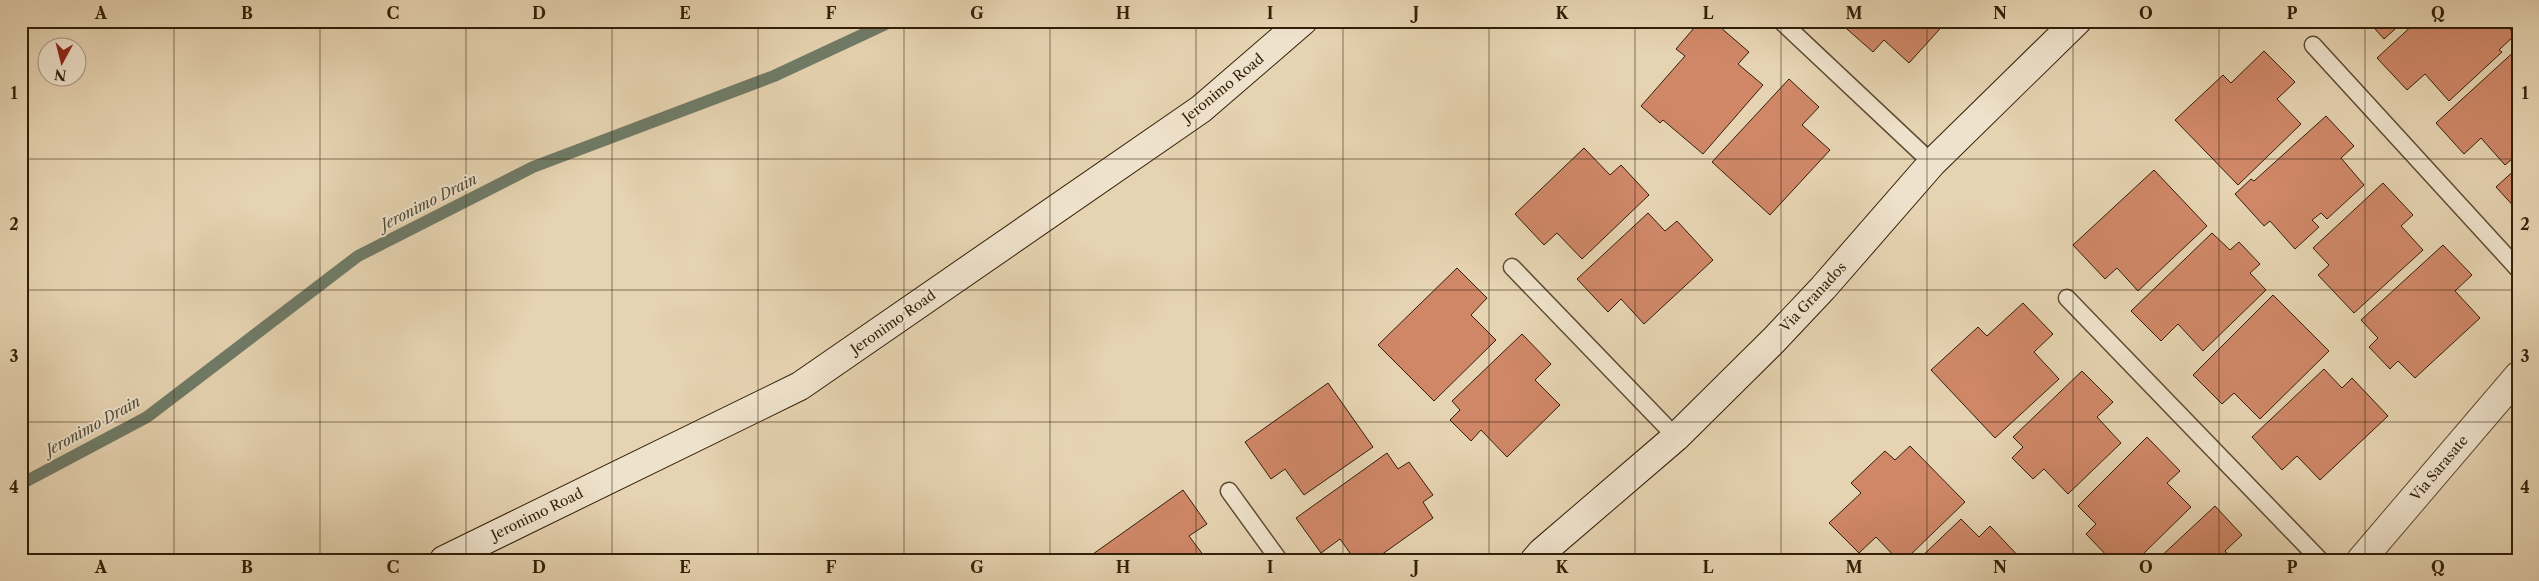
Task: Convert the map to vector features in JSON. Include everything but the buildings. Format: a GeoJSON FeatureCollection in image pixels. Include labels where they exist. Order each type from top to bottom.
{"type":"FeatureCollection","features":[{"type":"Feature","properties":{"kind":"street","name":"Jeronimo Road"},"geometry":{"type":"LineString","coordinates":[[444,560],[800,386],[1201,109],[1303,21]]}},
{"type":"Feature","properties":{"kind":"street","name":"Via Granados"},"geometry":{"type":"LineString","coordinates":[[1535,560],[1676,437],[1823,288],[1932,163],[2077,21]]}},
{"type":"Feature","properties":{"kind":"street","name":"Via Sarasate"},"geometry":{"type":"LineString","coordinates":[[2361,560],[2518,376]]}},
{"type":"Feature","properties":{"kind":"lane"},"geometry":{"type":"LineString","coordinates":[[1781,21],[1932,163]]}},
{"type":"Feature","properties":{"kind":"lane"},"geometry":{"type":"LineString","coordinates":[[2313,45],[2518,269]]}},
{"type":"Feature","properties":{"kind":"lane"},"geometry":{"type":"LineString","coordinates":[[1512,267],[1676,437]]}},
{"type":"Feature","properties":{"kind":"lane"},"geometry":{"type":"LineString","coordinates":[[2067,298],[2320,560]]}},
{"type":"Feature","properties":{"kind":"lane"},"geometry":{"type":"LineString","coordinates":[[1229,491],[1280,560]]}},
{"type":"Feature","properties":{"kind":"waterway","name":"Jeronimo Drain"},"geometry":{"type":"LineString","coordinates":[[21,484],[147,417],[358,256],[533,167],[774,76],[892,21]]}}]}
